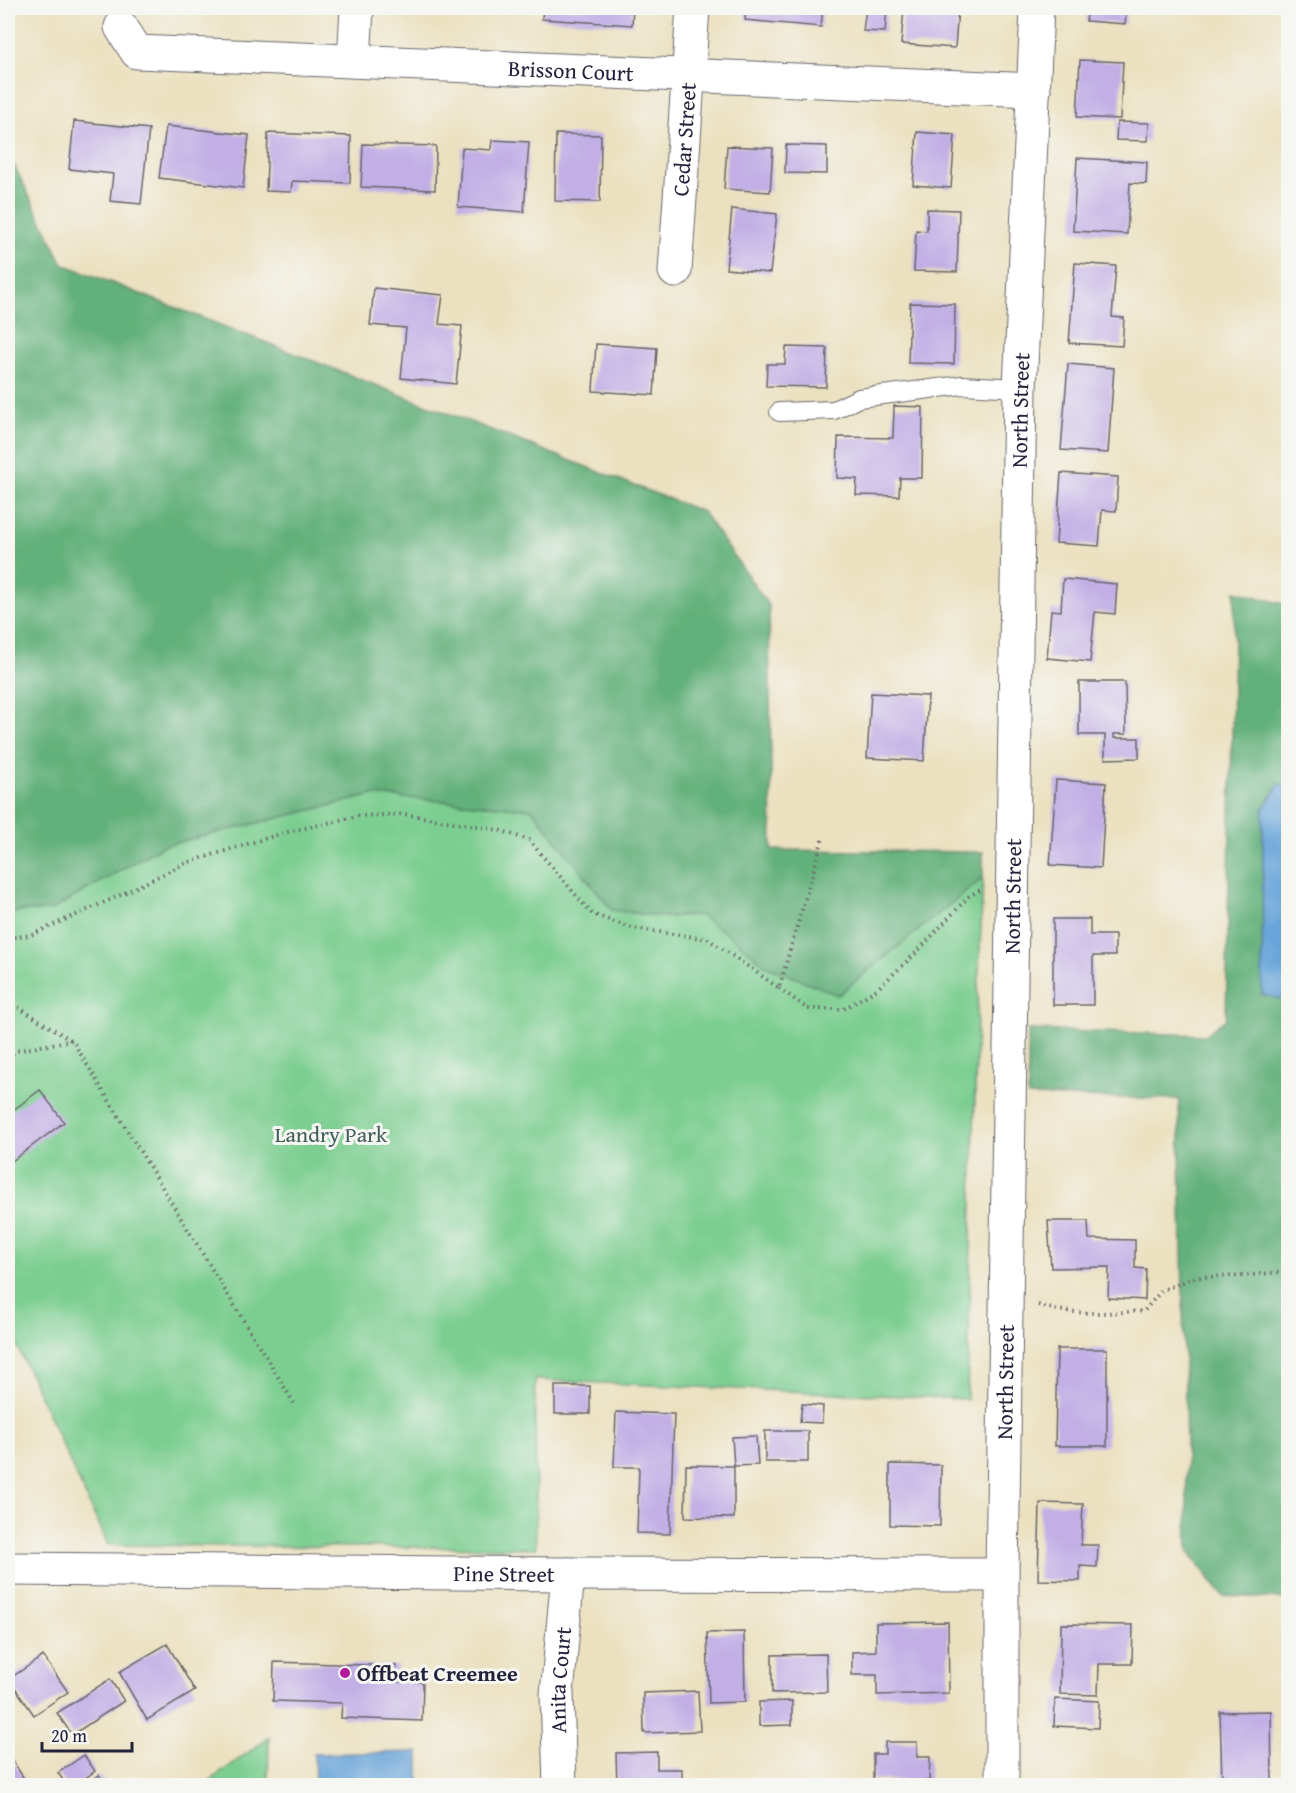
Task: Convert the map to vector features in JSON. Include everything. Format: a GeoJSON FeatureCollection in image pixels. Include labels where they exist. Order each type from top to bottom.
{"type":"FeatureCollection","features":[{"type":"Feature","properties":{"kind":"street"},"geometry":{"type":"LineString","coordinates":[[354,61],[357,8]]}},
{"type":"Feature","properties":{"kind":"street","name":"Cedar Street"},"geometry":{"type":"LineString","coordinates":[[675,271],[693,8]]}},
{"type":"Feature","properties":{"kind":"street","name":"North Street"},"geometry":{"type":"LineString","coordinates":[[1002,1785],[1002,1575],[1020,388],[1037,8]]}},
{"type":"Feature","properties":{"kind":"street","name":"Brisson Court"},"geometry":{"type":"LineString","coordinates":[[121,27],[137,52],[1034,90]]}},
{"type":"Feature","properties":{"kind":"street","name":"Pine Street"},"geometry":{"type":"LineString","coordinates":[[8,1569],[1002,1575]]}},
{"type":"Feature","properties":{"kind":"street","name":"Anita Court"},"geometry":{"type":"LineString","coordinates":[[560,1785],[557,1694],[568,1574]]}},
{"type":"Feature","properties":{"kind":"lane"},"geometry":{"type":"LineString","coordinates":[[779,412],[834,410],[859,398],[962,385],[1020,388]]}},
{"type":"Feature","properties":{"kind":"path"},"geometry":{"type":"LineString","coordinates":[[8,938],[31,935],[186,863],[282,833],[347,818],[404,814],[499,830],[529,840],[592,914],[632,927],[708,939],[808,1009],[844,1009],[877,989],[915,954],[969,896],[1012,874]]}},
{"type":"Feature","properties":{"kind":"path"},"geometry":{"type":"LineString","coordinates":[[779,988],[823,838]]}},
{"type":"Feature","properties":{"kind":"path"},"geometry":{"type":"LineString","coordinates":[[8,1001],[72,1040],[294,1403]]}},
{"type":"Feature","properties":{"kind":"path"},"geometry":{"type":"LineString","coordinates":[[8,1058],[16,1051],[72,1040]]}},
{"type":"Feature","properties":{"kind":"path"},"geometry":{"type":"LineString","coordinates":[[1006,1295],[1048,1308],[1084,1314],[1144,1311],[1162,1290],[1197,1277],[1243,1276],[1288,1271]]}},
{"type":"Feature","properties":{"kind":"green space"},"geometry":{"type":"Polygon","coordinates":[[[8,153],[63,264],[703,512],[769,606],[772,850],[983,852],[983,878],[838,995],[765,965],[729,935],[699,915],[667,917],[612,910],[532,809],[373,795],[162,846],[52,910],[8,912],[8,153]]]}},
{"type":"Feature","properties":{"kind":"green space"},"geometry":{"type":"Polygon","coordinates":[[[1235,591],[1288,605],[1288,1599],[1223,1596],[1188,1551],[1179,1099],[1028,1096],[1028,1030],[1205,1035],[1226,1019],[1235,591]]]}},
{"type":"Feature","properties":{"kind":"green space","name":"Landry Park"},"geometry":{"type":"Polygon","coordinates":[[[373,795],[532,809],[612,910],[667,917],[699,914],[729,935],[838,995],[983,878],[967,1399],[535,1380],[536,1548],[108,1545],[8,1326],[8,912],[52,910],[162,846],[373,795]]]}},
{"type":"Feature","properties":{"kind":"green space"},"geometry":{"type":"Polygon","coordinates":[[[268,1738],[268,1785],[204,1785],[268,1738]]]}},
{"type":"Feature","properties":{"kind":"water"},"geometry":{"type":"Polygon","coordinates":[[[1279,784],[1288,787],[1288,996],[1285,999],[1262,995],[1263,809],[1279,784]]]}},
{"type":"Feature","properties":{"kind":"water"},"geometry":{"type":"Polygon","coordinates":[[[419,1752],[419,1785],[315,1785],[314,1754],[419,1752]]]}},
{"type":"Feature","properties":{"kind":"building"},"geometry":{"type":"Polygon","coordinates":[[[543,8],[633,8],[632,25],[542,19],[543,8]]]}},
{"type":"Feature","properties":{"kind":"building"},"geometry":{"type":"Polygon","coordinates":[[[746,8],[823,8],[821,27],[745,20],[746,8]]]}},
{"type":"Feature","properties":{"kind":"building"},"geometry":{"type":"Polygon","coordinates":[[[866,8],[887,8],[885,32],[863,31],[866,8]]]}},
{"type":"Feature","properties":{"kind":"building"},"geometry":{"type":"Polygon","coordinates":[[[904,8],[958,8],[955,48],[901,44],[904,8]]]}},
{"type":"Feature","properties":{"kind":"building"},"geometry":{"type":"Polygon","coordinates":[[[1088,8],[1127,8],[1125,24],[1086,21],[1088,8]]]}},
{"type":"Feature","properties":{"kind":"building"},"geometry":{"type":"Polygon","coordinates":[[[1080,60],[1123,62],[1120,119],[1077,117],[1080,60]]]}},
{"type":"Feature","properties":{"kind":"building"},"geometry":{"type":"Polygon","coordinates":[[[74,121],[149,129],[141,204],[110,201],[113,174],[69,169],[74,121]]]}},
{"type":"Feature","properties":{"kind":"building"},"geometry":{"type":"Polygon","coordinates":[[[1117,122],[1149,123],[1148,141],[1116,140],[1117,122]]]}},
{"type":"Feature","properties":{"kind":"building"},"geometry":{"type":"Polygon","coordinates":[[[166,126],[249,135],[243,188],[159,178],[166,126]]]}},
{"type":"Feature","properties":{"kind":"building"},"geometry":{"type":"Polygon","coordinates":[[[917,132],[955,135],[951,188],[913,185],[917,132]]]}},
{"type":"Feature","properties":{"kind":"building"},"geometry":{"type":"Polygon","coordinates":[[[268,133],[351,136],[350,183],[292,181],[291,192],[266,191],[268,133]]]}},
{"type":"Feature","properties":{"kind":"building"},"geometry":{"type":"Polygon","coordinates":[[[556,134],[601,135],[600,202],[555,201],[556,134]]]}},
{"type":"Feature","properties":{"kind":"building"},"geometry":{"type":"Polygon","coordinates":[[[492,140],[529,142],[524,212],[458,207],[462,148],[491,150],[492,140]]]}},
{"type":"Feature","properties":{"kind":"building"},"geometry":{"type":"Polygon","coordinates":[[[363,144],[436,146],[435,190],[361,187],[363,144]]]}},
{"type":"Feature","properties":{"kind":"building"},"geometry":{"type":"Polygon","coordinates":[[[786,145],[827,146],[827,174],[785,173],[786,145]]]}},
{"type":"Feature","properties":{"kind":"building"},"geometry":{"type":"Polygon","coordinates":[[[727,146],[773,148],[770,192],[724,189],[727,146]]]}},
{"type":"Feature","properties":{"kind":"building"},"geometry":{"type":"Polygon","coordinates":[[[1077,158],[1147,162],[1146,184],[1130,183],[1127,234],[1073,231],[1077,158]]]}},
{"type":"Feature","properties":{"kind":"building"},"geometry":{"type":"Polygon","coordinates":[[[732,209],[777,214],[770,273],[726,269],[732,209]]]}},
{"type":"Feature","properties":{"kind":"building"},"geometry":{"type":"Polygon","coordinates":[[[927,209],[959,210],[957,272],[914,271],[916,230],[927,231],[927,209]]]}},
{"type":"Feature","properties":{"kind":"building"},"geometry":{"type":"Polygon","coordinates":[[[1075,263],[1116,266],[1112,317],[1124,318],[1122,346],[1069,343],[1075,263]]]}},
{"type":"Feature","properties":{"kind":"building"},"geometry":{"type":"Polygon","coordinates":[[[374,288],[443,295],[439,324],[462,326],[456,384],[401,378],[406,328],[370,325],[374,288]]]}},
{"type":"Feature","properties":{"kind":"building"},"geometry":{"type":"Polygon","coordinates":[[[910,303],[955,304],[954,364],[908,363],[910,303]]]}},
{"type":"Feature","properties":{"kind":"building"},"geometry":{"type":"Polygon","coordinates":[[[596,344],[657,348],[654,395],[593,391],[596,344]]]}},
{"type":"Feature","properties":{"kind":"building"},"geometry":{"type":"Polygon","coordinates":[[[786,347],[827,348],[826,387],[766,386],[767,364],[785,364],[786,347]]]}},
{"type":"Feature","properties":{"kind":"building"},"geometry":{"type":"Polygon","coordinates":[[[1068,364],[1114,368],[1108,453],[1061,450],[1068,364]]]}},
{"type":"Feature","properties":{"kind":"building"},"geometry":{"type":"Polygon","coordinates":[[[894,406],[923,407],[922,478],[900,478],[899,496],[856,495],[857,479],[837,478],[838,437],[893,438],[894,406]]]}},
{"type":"Feature","properties":{"kind":"building"},"geometry":{"type":"Polygon","coordinates":[[[1061,473],[1118,477],[1116,511],[1102,510],[1099,546],[1056,543],[1061,473]]]}},
{"type":"Feature","properties":{"kind":"building"},"geometry":{"type":"Polygon","coordinates":[[[1063,579],[1117,584],[1115,614],[1095,612],[1090,662],[1047,658],[1051,610],[1061,611],[1063,579]]]}},
{"type":"Feature","properties":{"kind":"building"},"geometry":{"type":"Polygon","coordinates":[[[1079,682],[1125,682],[1126,734],[1114,734],[1114,738],[1139,738],[1139,758],[1105,759],[1105,735],[1079,735],[1079,682]]]}},
{"type":"Feature","properties":{"kind":"building"},"geometry":{"type":"Polygon","coordinates":[[[871,693],[928,696],[924,761],[867,758],[871,693]]]}},
{"type":"Feature","properties":{"kind":"building"},"geometry":{"type":"Polygon","coordinates":[[[1056,780],[1106,783],[1101,868],[1050,865],[1056,780]]]}},
{"type":"Feature","properties":{"kind":"building"},"geometry":{"type":"Polygon","coordinates":[[[1053,919],[1090,919],[1090,935],[1115,935],[1115,956],[1093,956],[1093,1005],[1053,1005],[1053,919]]]}},
{"type":"Feature","properties":{"kind":"building"},"geometry":{"type":"Polygon","coordinates":[[[40,1090],[64,1122],[8,1164],[8,1114],[40,1090]]]}},
{"type":"Feature","properties":{"kind":"building"},"geometry":{"type":"Polygon","coordinates":[[[1048,1221],[1088,1221],[1089,1239],[1135,1240],[1135,1268],[1146,1269],[1145,1300],[1108,1298],[1109,1267],[1051,1268],[1048,1221]]]}},
{"type":"Feature","properties":{"kind":"building"},"geometry":{"type":"Polygon","coordinates":[[[1057,1349],[1107,1349],[1107,1446],[1055,1446],[1057,1349]]]}},
{"type":"Feature","properties":{"kind":"building"},"geometry":{"type":"Polygon","coordinates":[[[555,1386],[590,1386],[590,1414],[555,1414],[555,1386]]]}},
{"type":"Feature","properties":{"kind":"building"},"geometry":{"type":"Polygon","coordinates":[[[802,1404],[823,1406],[822,1423],[800,1422],[802,1404]]]}},
{"type":"Feature","properties":{"kind":"building"},"geometry":{"type":"Polygon","coordinates":[[[616,1412],[674,1414],[670,1534],[637,1533],[639,1467],[614,1467],[616,1412]]]}},
{"type":"Feature","properties":{"kind":"building"},"geometry":{"type":"Polygon","coordinates":[[[765,1431],[808,1431],[808,1462],[765,1462],[765,1431]]]}},
{"type":"Feature","properties":{"kind":"building"},"geometry":{"type":"Polygon","coordinates":[[[756,1436],[758,1465],[734,1466],[732,1437],[756,1436]]]}},
{"type":"Feature","properties":{"kind":"building"},"geometry":{"type":"Polygon","coordinates":[[[890,1464],[941,1465],[940,1526],[890,1525],[890,1464]]]}},
{"type":"Feature","properties":{"kind":"building"},"geometry":{"type":"Polygon","coordinates":[[[686,1465],[734,1466],[734,1518],[685,1517],[686,1465]]]}},
{"type":"Feature","properties":{"kind":"building"},"geometry":{"type":"Polygon","coordinates":[[[1040,1503],[1083,1504],[1081,1545],[1098,1545],[1097,1567],[1080,1566],[1080,1581],[1038,1580],[1040,1503]]]}},
{"type":"Feature","properties":{"kind":"building"},"geometry":{"type":"Polygon","coordinates":[[[948,1622],[949,1693],[877,1695],[877,1675],[852,1675],[852,1652],[876,1651],[876,1623],[948,1622]]]}},
{"type":"Feature","properties":{"kind":"building"},"geometry":{"type":"Polygon","coordinates":[[[1061,1624],[1133,1625],[1132,1664],[1099,1664],[1098,1695],[1060,1694],[1061,1624]]]}},
{"type":"Feature","properties":{"kind":"building"},"geometry":{"type":"Polygon","coordinates":[[[744,1632],[745,1702],[709,1703],[707,1633],[744,1632]]]}},
{"type":"Feature","properties":{"kind":"building"},"geometry":{"type":"Polygon","coordinates":[[[167,1644],[195,1691],[147,1720],[119,1672],[167,1644]]]}},
{"type":"Feature","properties":{"kind":"building"},"geometry":{"type":"Polygon","coordinates":[[[826,1654],[827,1692],[772,1693],[772,1655],[826,1654]]]}},
{"type":"Feature","properties":{"kind":"building"},"geometry":{"type":"Polygon","coordinates":[[[43,1656],[68,1692],[34,1715],[9,1679],[43,1656]]]}},
{"type":"Feature","properties":{"kind":"building"},"geometry":{"type":"Polygon","coordinates":[[[274,1662],[397,1666],[396,1682],[423,1682],[422,1721],[341,1718],[342,1703],[273,1701],[274,1662]]]}},
{"type":"Feature","properties":{"kind":"building"},"geometry":{"type":"Polygon","coordinates":[[[110,1679],[124,1701],[72,1735],[57,1713],[110,1679]]]}},
{"type":"Feature","properties":{"kind":"building"},"geometry":{"type":"Polygon","coordinates":[[[698,1691],[700,1731],[644,1733],[643,1693],[698,1691]]]}},
{"type":"Feature","properties":{"kind":"building"},"geometry":{"type":"Polygon","coordinates":[[[1055,1699],[1099,1701],[1098,1728],[1054,1726],[1055,1699]]]}},
{"type":"Feature","properties":{"kind":"building"},"geometry":{"type":"Polygon","coordinates":[[[792,1701],[792,1725],[759,1726],[759,1702],[792,1701]]]}},
{"type":"Feature","properties":{"kind":"building"},"geometry":{"type":"Polygon","coordinates":[[[1271,1711],[1272,1780],[1222,1781],[1220,1712],[1271,1711]]]}},
{"type":"Feature","properties":{"kind":"building"},"geometry":{"type":"Polygon","coordinates":[[[885,1742],[917,1742],[917,1757],[930,1757],[929,1781],[873,1780],[873,1754],[885,1754],[885,1742]]]}},
{"type":"Feature","properties":{"kind":"building"},"geometry":{"type":"Polygon","coordinates":[[[657,1752],[657,1769],[682,1769],[682,1786],[617,1786],[616,1753],[657,1752]]]}},
{"type":"Feature","properties":{"kind":"building"},"geometry":{"type":"Polygon","coordinates":[[[8,1754],[29,1786],[8,1786],[8,1754]]]}},
{"type":"Feature","properties":{"kind":"building"},"geometry":{"type":"Polygon","coordinates":[[[84,1755],[95,1771],[75,1786],[67,1786],[58,1773],[84,1755]]]}},
{"type":"Feature","properties":{"kind":"building"},"geometry":{"type":"Polygon","coordinates":[[[99,1775],[106,1786],[85,1786],[99,1775]]]}},
{"type":"Feature","properties":{"kind":"place","name":"Offbeat Creemee"},"geometry":{"type":"Point","coordinates":[345,1673]}}]}
